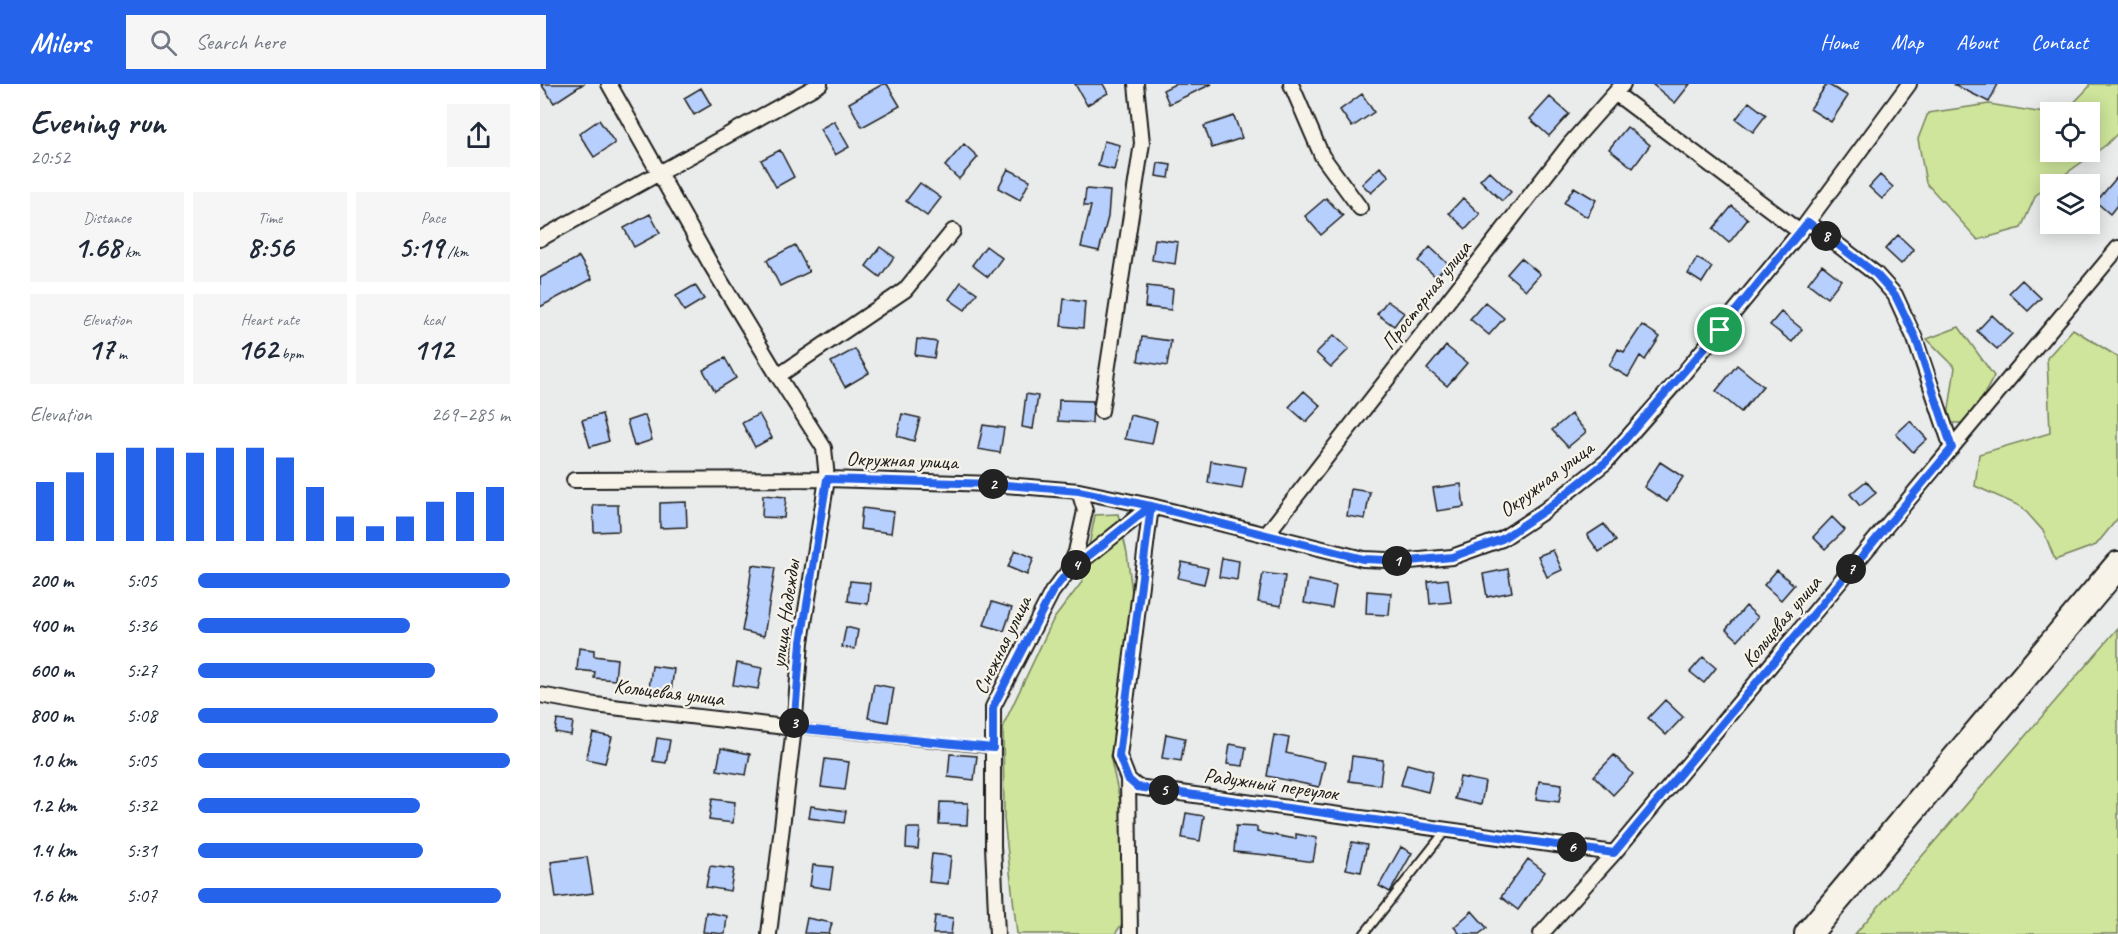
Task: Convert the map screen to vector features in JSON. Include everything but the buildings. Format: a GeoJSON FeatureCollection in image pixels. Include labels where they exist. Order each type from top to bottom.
{"type":"FeatureCollection","features":[{"type":"Feature","properties":{"kind":"highway"},"geometry":{"type":"LineString","coordinates":[[1808,934],[2118,565]]}},
{"type":"Feature","properties":{"kind":"street","name":"улица Надежды"},"geometry":{"type":"LineString","coordinates":[[609,84],[711,265],[777,376],[824,448],[827,479],[801,642],[794,728],[770,934]]}},
{"type":"Feature","properties":{"kind":"street"},"geometry":{"type":"LineString","coordinates":[[540,239],[820,84]]}},
{"type":"Feature","properties":{"kind":"street"},"geometry":{"type":"LineString","coordinates":[[1101,411],[1142,143],[1136,84]]}},
{"type":"Feature","properties":{"kind":"street"},"geometry":{"type":"LineString","coordinates":[[1291,84],[1322,156],[1360,208]]}},
{"type":"Feature","properties":{"kind":"street","name":"Окружная улица"},"geometry":{"type":"LineString","coordinates":[[827,479],[993,484],[1079,491],[1151,506],[1363,559],[1410,561],[1452,557],[1502,539],[1544,511],[1606,462],[1679,379],[1804,227],[1909,84]]}},
{"type":"Feature","properties":{"kind":"street"},"geometry":{"type":"LineString","coordinates":[[1619,89],[1804,227],[1876,274],[1895,295],[1916,339],[1952,448]]}},
{"type":"Feature","properties":{"kind":"street","name":"Просторная улица"},"geometry":{"type":"LineString","coordinates":[[1266,535],[1570,144],[1619,89]]}},
{"type":"Feature","properties":{"kind":"street"},"geometry":{"type":"LineString","coordinates":[[777,376],[905,290],[953,231]]}},
{"type":"Feature","properties":{"kind":"street","name":"Кольцевая улица"},"geometry":{"type":"LineString","coordinates":[[1541,934],[1614,853],[2118,248]]}},
{"type":"Feature","properties":{"kind":"street"},"geometry":{"type":"LineString","coordinates":[[574,480],[827,479]]}},
{"type":"Feature","properties":{"kind":"street","name":"Снежная улица"},"geometry":{"type":"LineString","coordinates":[[997,934],[993,846],[993,707],[1052,592],[1067,573],[1076,552],[1084,511],[1079,491]]}},
{"type":"Feature","properties":{"kind":"street"},"geometry":{"type":"LineString","coordinates":[[1067,573],[1151,506]]}},
{"type":"Feature","properties":{"kind":"street"},"geometry":{"type":"LineString","coordinates":[[1130,934],[1128,779],[1119,756],[1151,506]]}},
{"type":"Feature","properties":{"kind":"street","name":"Кольцевая улица"},"geometry":{"type":"LineString","coordinates":[[540,695],[595,705],[794,728]]}},
{"type":"Feature","properties":{"kind":"street","name":"Радужный переулок"},"geometry":{"type":"LineString","coordinates":[[1128,779],[1137,787],[1614,853]]}},
{"type":"Feature","properties":{"kind":"lane"},"geometry":{"type":"LineString","coordinates":[[794,728],[993,748]]}},
{"type":"Feature","properties":{"kind":"lane"},"geometry":{"type":"LineString","coordinates":[[1364,934],[1446,830]]}},
{"type":"Feature","properties":{"kind":"green space"},"geometry":{"type":"Polygon","coordinates":[[[2089,84],[2118,84],[2118,133],[2100,149],[2100,102],[2075,102],[2089,87],[2089,84]]]}},
{"type":"Feature","properties":{"kind":"green space"},"geometry":{"type":"Polygon","coordinates":[[[1989,104],[2040,112],[2040,162],[2082,162],[2065,174],[2040,174],[2040,192],[2036,195],[2021,228],[1978,240],[1926,183],[1918,139],[1928,113],[1989,104]]]}},
{"type":"Feature","properties":{"kind":"green space"},"geometry":{"type":"Polygon","coordinates":[[[1959,327],[1994,376],[1969,423],[1947,423],[1955,367],[1927,339],[1959,327]]]}},
{"type":"Feature","properties":{"kind":"green space"},"geometry":{"type":"Polygon","coordinates":[[[2073,329],[2118,357],[2118,518],[2096,545],[2055,560],[2044,532],[2022,507],[1975,486],[1979,454],[2050,433],[2047,358],[2073,329]]]}},
{"type":"Feature","properties":{"kind":"green space"},"geometry":{"type":"Polygon","coordinates":[[[1118,514],[1127,553],[1132,592],[1134,669],[1110,756],[1126,827],[1134,907],[1115,934],[1017,934],[1004,819],[1003,726],[1053,620],[1082,582],[1095,515],[1118,514]]]}},
{"type":"Feature","properties":{"kind":"green space"},"geometry":{"type":"Polygon","coordinates":[[[2118,628],[2118,934],[1855,934],[2118,628]]]}},
{"type":"Feature","properties":{"kind":"route"},"geometry":{"type":"LineString","coordinates":[[1720,330],[1606,462],[1544,511],[1502,539],[1452,557],[1410,561],[1363,559],[1151,506],[1079,491],[993,484],[827,479],[801,642],[794,728],[993,748],[993,707],[1052,592],[1067,573],[1151,506],[1119,756],[1128,779],[1137,787],[1614,853],[1952,448],[1916,339],[1895,295],[1876,274],[1808,222],[1720,330]]}}]}
